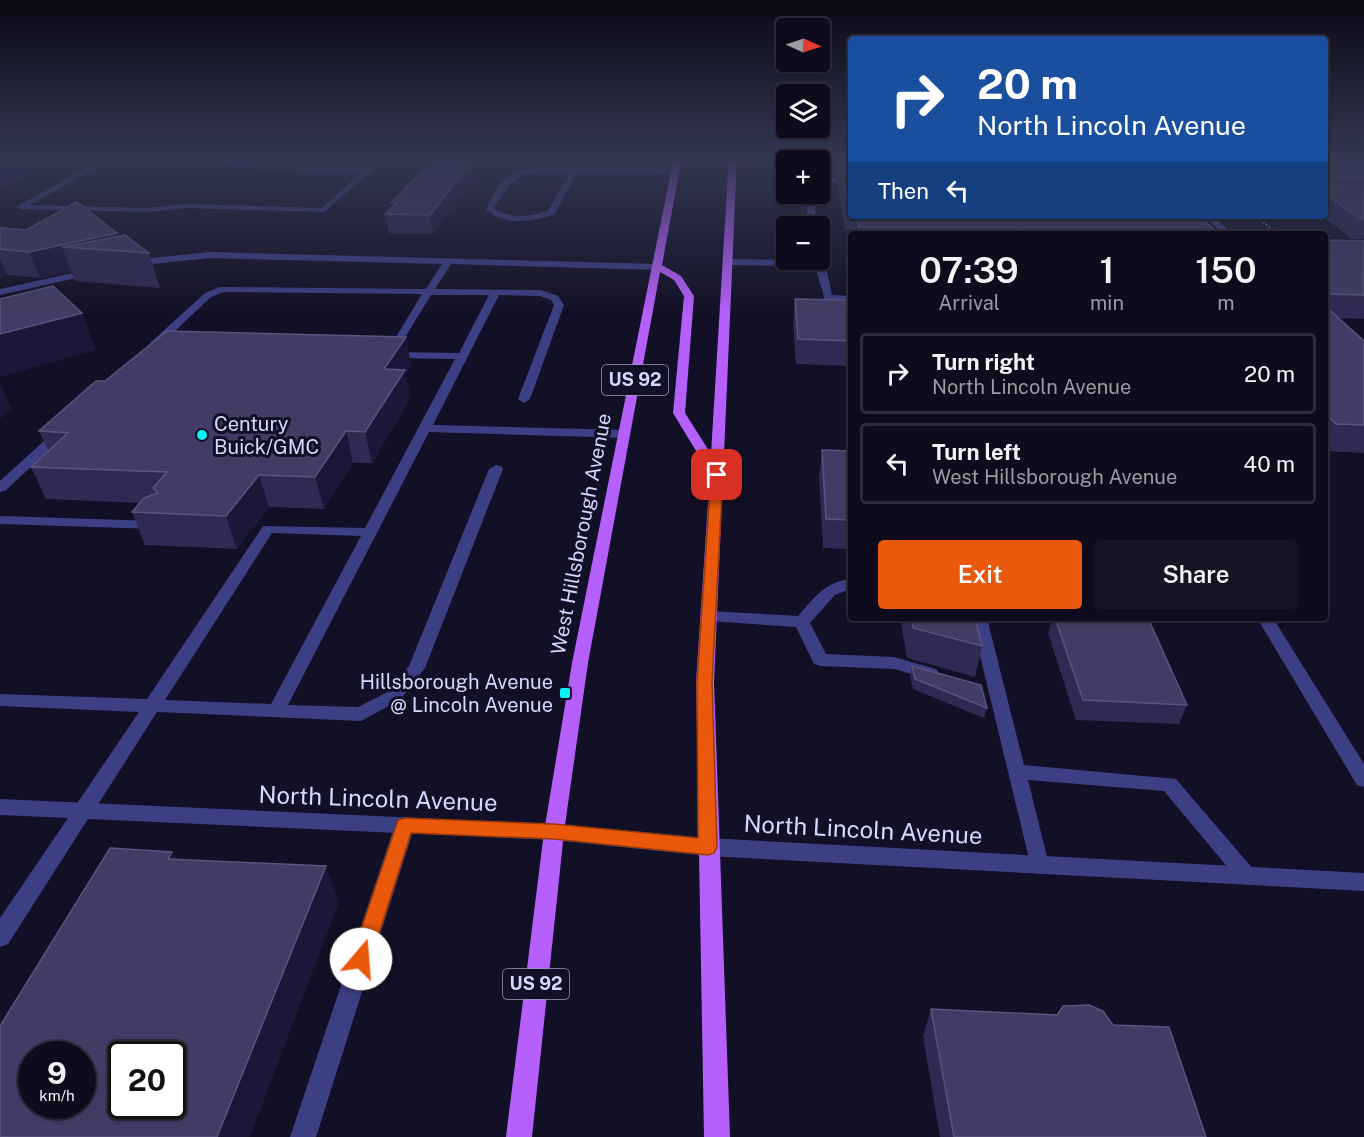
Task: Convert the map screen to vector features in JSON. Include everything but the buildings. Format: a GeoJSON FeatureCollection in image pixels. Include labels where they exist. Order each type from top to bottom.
{"type":"FeatureCollection","features":[{"type":"Feature","properties":{"kind":"main road","name":"West Hillsborough Avenue"},"geometry":{"type":"LineString","coordinates":[[519,1137],[554,832],[580,663],[669,210]]}},
{"type":"Feature","properties":{"kind":"main road"},"geometry":{"type":"LineString","coordinates":[[717,1137],[705,682],[730,210]]}},
{"type":"Feature","properties":{"kind":"main road"},"geometry":{"type":"LineString","coordinates":[[657,271],[678,278],[689,296],[679,413],[717,475]]}},
{"type":"Feature","properties":{"kind":"street"},"geometry":{"type":"LineString","coordinates":[[491,210],[497,216],[516,219],[551,213],[553,210]]}},
{"type":"Feature","properties":{"kind":"street"},"geometry":{"type":"LineString","coordinates":[[1212,219],[1225,231]]}},
{"type":"Feature","properties":{"kind":"street"},"geometry":{"type":"LineString","coordinates":[[124,264],[192,259],[197,264],[446,265],[657,271]]}},
{"type":"Feature","properties":{"kind":"street"},"geometry":{"type":"LineString","coordinates":[[727,262],[776,261]]}},
{"type":"Feature","properties":{"kind":"street"},"geometry":{"type":"LineString","coordinates":[[446,265],[383,355],[462,356]]}},
{"type":"Feature","properties":{"kind":"street"},"geometry":{"type":"LineString","coordinates":[[4,295],[102,269]]}},
{"type":"Feature","properties":{"kind":"street"},"geometry":{"type":"LineString","coordinates":[[821,270],[828,298],[848,299]]}},
{"type":"Feature","properties":{"kind":"street"},"geometry":{"type":"LineString","coordinates":[[171,351],[148,351],[208,295],[223,289],[541,293],[555,298],[559,305],[524,399]]}},
{"type":"Feature","properties":{"kind":"street"},"geometry":{"type":"LineString","coordinates":[[276,711],[496,292]]}},
{"type":"Feature","properties":{"kind":"street"},"geometry":{"type":"LineString","coordinates":[[0,488],[70,424]]}},
{"type":"Feature","properties":{"kind":"street"},"geometry":{"type":"LineString","coordinates":[[425,428],[625,434]]}},
{"type":"Feature","properties":{"kind":"street"},"geometry":{"type":"LineString","coordinates":[[0,700],[361,714],[394,696],[417,668],[496,469]]}},
{"type":"Feature","properties":{"kind":"street"},"geometry":{"type":"LineString","coordinates":[[0,520],[162,525]]}},
{"type":"Feature","properties":{"kind":"street"},"geometry":{"type":"LineString","coordinates":[[0,937],[154,706],[260,529],[370,532]]}},
{"type":"Feature","properties":{"kind":"street"},"geometry":{"type":"LineString","coordinates":[[802,622],[825,596],[842,584],[848,584]]}},
{"type":"Feature","properties":{"kind":"street"},"geometry":{"type":"LineString","coordinates":[[708,616],[802,622]]}},
{"type":"Feature","properties":{"kind":"street"},"geometry":{"type":"LineString","coordinates":[[980,621],[1039,865]]}},
{"type":"Feature","properties":{"kind":"street"},"geometry":{"type":"LineString","coordinates":[[1267,621],[1364,780]]}},
{"type":"Feature","properties":{"kind":"street"},"geometry":{"type":"LineString","coordinates":[[802,622],[820,660],[894,663],[951,678]]}},
{"type":"Feature","properties":{"kind":"street"},"geometry":{"type":"LineString","coordinates":[[974,685],[997,691]]}},
{"type":"Feature","properties":{"kind":"street"},"geometry":{"type":"LineString","coordinates":[[1017,772],[1169,783],[1247,876]]}},
{"type":"Feature","properties":{"kind":"street","name":"North Lincoln Avenue"},"geometry":{"type":"LineString","coordinates":[[0,807],[554,832],[708,847],[1364,882]]}},
{"type":"Feature","properties":{"kind":"street"},"geometry":{"type":"LineString","coordinates":[[303,1137],[405,825]]}},
{"type":"Feature","properties":{"kind":"path"},"geometry":{"type":"LineString","coordinates":[[1256,219],[1274,231]]}},
{"type":"Feature","properties":{"kind":"place","name":"Century Buick/GMC"},"geometry":{"type":"Point","coordinates":[202,435]}},
{"type":"Feature","properties":{"kind":"place","name":"Hillsborough Avenue @ Lincoln Avenue"},"geometry":{"type":"Point","coordinates":[565,693]}},
{"type":"Feature","properties":{"kind":"route"},"geometry":{"type":"LineString","coordinates":[[361,959],[405,825],[554,832],[708,847],[705,682],[717,475]]}}]}
